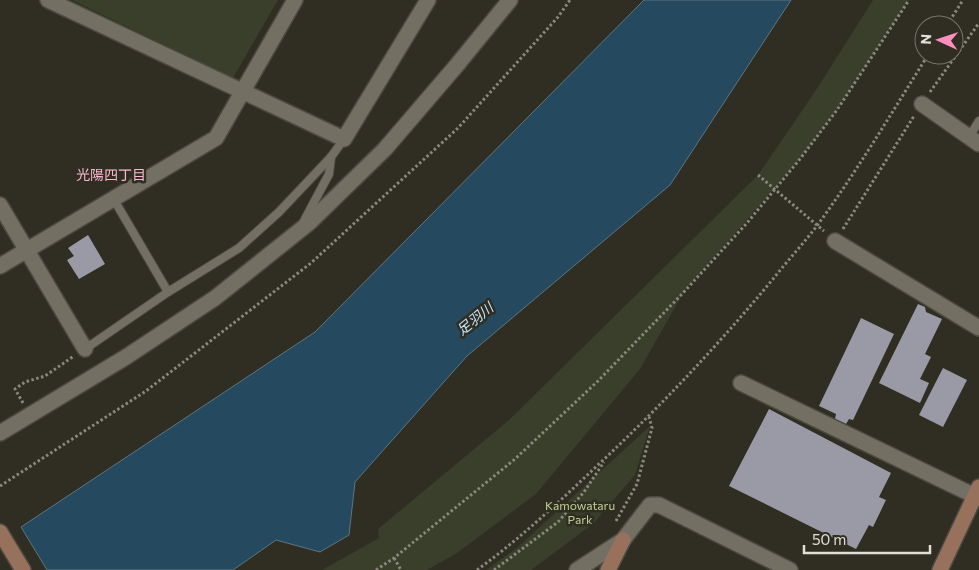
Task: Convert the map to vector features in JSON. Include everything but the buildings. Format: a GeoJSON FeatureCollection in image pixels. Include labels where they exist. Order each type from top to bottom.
{"type":"FeatureCollection","features":[{"type":"Feature","properties":{"kind":"street"},"geometry":{"type":"LineString","coordinates":[[48,0],[344,140],[428,0]]}},
{"type":"Feature","properties":{"kind":"street"},"geometry":{"type":"LineString","coordinates":[[0,266],[216,138],[295,0]]}},
{"type":"Feature","properties":{"kind":"street"},"geometry":{"type":"LineString","coordinates":[[0,433],[126,357],[215,298],[310,223],[386,148],[458,65],[510,0]]}},
{"type":"Feature","properties":{"kind":"street"},"geometry":{"type":"LineString","coordinates":[[922,104],[974,140]]}},
{"type":"Feature","properties":{"kind":"street"},"geometry":{"type":"LineString","coordinates":[[0,205],[85,349]]}},
{"type":"Feature","properties":{"kind":"street"},"geometry":{"type":"LineString","coordinates":[[835,241],[979,328]]}},
{"type":"Feature","properties":{"kind":"street"},"geometry":{"type":"LineString","coordinates":[[741,383],[976,496],[940,570]]}},
{"type":"Feature","properties":{"kind":"street"},"geometry":{"type":"LineString","coordinates":[[608,570],[623,540],[650,505],[659,505],[790,570]]}},
{"type":"Feature","properties":{"kind":"street"},"geometry":{"type":"LineString","coordinates":[[0,532],[23,570]]}},
{"type":"Feature","properties":{"kind":"street"},"geometry":{"type":"LineString","coordinates":[[577,570],[623,540]]}},
{"type":"Feature","properties":{"kind":"lane"},"geometry":{"type":"LineString","coordinates":[[974,140],[979,121]]}},
{"type":"Feature","properties":{"kind":"lane"},"geometry":{"type":"LineString","coordinates":[[85,349],[168,292],[239,248],[279,212],[331,157],[344,140]]}},
{"type":"Feature","properties":{"kind":"lane"},"geometry":{"type":"LineString","coordinates":[[298,232],[329,174],[331,157]]}},
{"type":"Feature","properties":{"kind":"lane"},"geometry":{"type":"LineString","coordinates":[[113,198],[168,292]]}},
{"type":"Feature","properties":{"kind":"path"},"geometry":{"type":"LineString","coordinates":[[0,486],[146,391],[311,263],[458,128],[558,17],[570,0]]}},
{"type":"Feature","properties":{"kind":"path"},"geometry":{"type":"LineString","coordinates":[[376,570],[394,558],[515,459],[598,381],[747,224],[837,110],[909,0]]}},
{"type":"Feature","properties":{"kind":"path"},"geometry":{"type":"LineString","coordinates":[[953,15],[963,0]]}},
{"type":"Feature","properties":{"kind":"path"},"geometry":{"type":"LineString","coordinates":[[835,241],[922,104],[979,23]]}},
{"type":"Feature","properties":{"kind":"path"},"geometry":{"type":"LineString","coordinates":[[477,570],[504,551],[548,512],[649,417],[732,329],[818,225],[864,159],[922,65]]}},
{"type":"Feature","properties":{"kind":"path"},"geometry":{"type":"LineString","coordinates":[[758,175],[818,225]]}},
{"type":"Feature","properties":{"kind":"path"},"geometry":{"type":"LineString","coordinates":[[15,389],[25,382],[45,376],[85,349]]}},
{"type":"Feature","properties":{"kind":"path"},"geometry":{"type":"LineString","coordinates":[[623,540],[613,526],[637,484],[652,428],[649,417]]}},
{"type":"Feature","properties":{"kind":"path"},"geometry":{"type":"LineString","coordinates":[[494,570],[558,522],[584,492],[608,455]]}},
{"type":"Feature","properties":{"kind":"path"},"geometry":{"type":"LineString","coordinates":[[394,558],[401,570]]}},
{"type":"Feature","properties":{"kind":"green space"},"geometry":{"type":"Polygon","coordinates":[[[72,0],[278,0],[233,78],[72,0]]]}},
{"type":"Feature","properties":{"kind":"green space"},"geometry":{"type":"Polygon","coordinates":[[[873,0],[909,0],[837,110],[800,159],[683,293],[640,369],[536,494],[457,553],[427,570],[322,570],[379,538],[378,529],[509,420],[758,175],[818,87],[873,0]]]}},
{"type":"Feature","properties":{"kind":"green space","name":"Kamowataru Park"},"geometry":{"type":"Polygon","coordinates":[[[650,426],[635,475],[593,524],[531,570],[486,570],[518,547],[650,426]]]}},
{"type":"Feature","properties":{"kind":"water","name":"足羽川"},"geometry":{"type":"Polygon","coordinates":[[[644,0],[791,0],[670,185],[467,356],[355,482],[349,535],[320,552],[276,540],[233,570],[47,570],[21,527],[315,332],[644,0]]]}},
{"type":"Feature","properties":{"kind":"district","name":"光陽四丁目"},"geometry":{"type":"Point","coordinates":[111,175]}}]}
